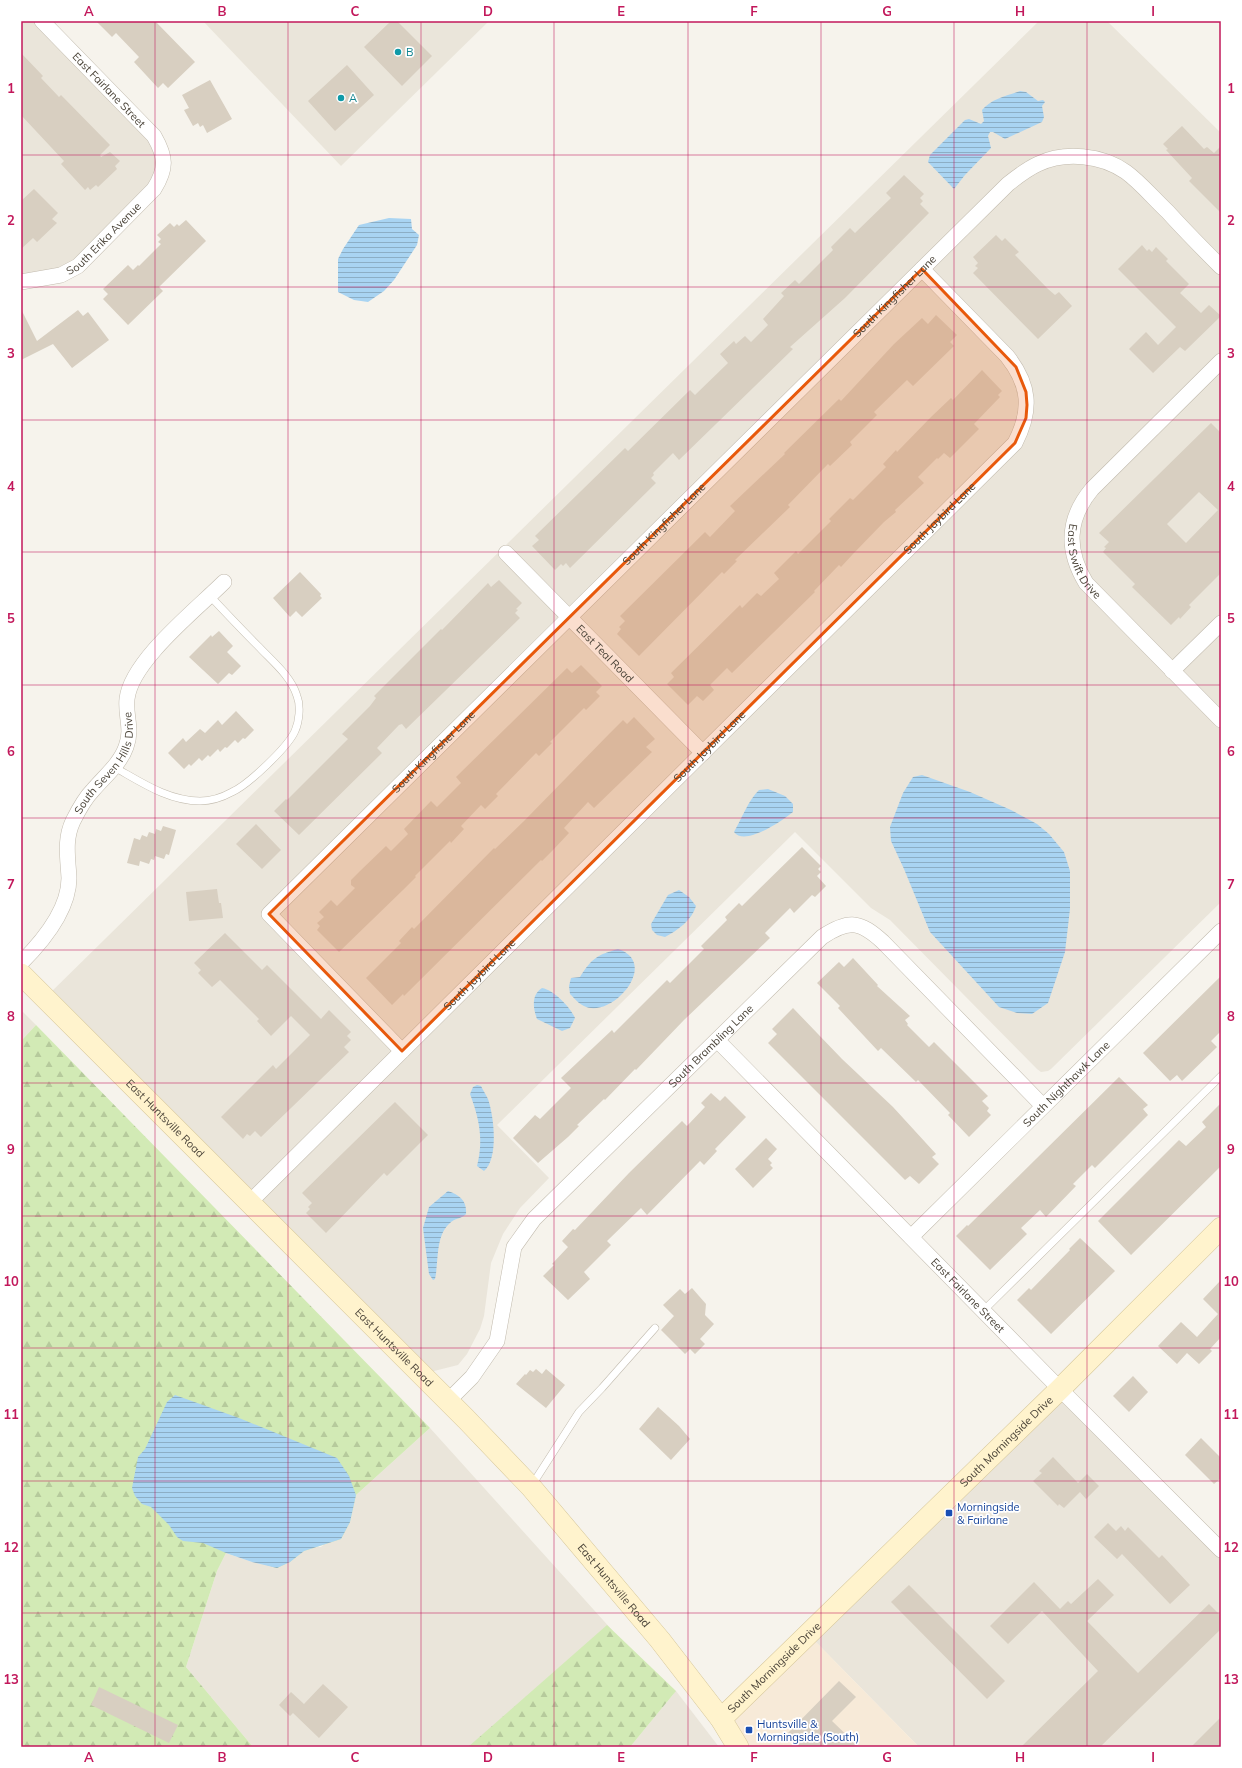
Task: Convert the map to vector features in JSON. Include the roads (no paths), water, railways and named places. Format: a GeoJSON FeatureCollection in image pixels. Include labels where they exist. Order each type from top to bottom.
{"type":"FeatureCollection","features":[{"type":"Feature","properties":{"kind":"main road","name":"East Huntsville Road"},"geometry":{"type":"LineString","coordinates":[[21,974],[448,1401],[531,1487],[660,1640],[721,1719],[738,1747]]}},
{"type":"Feature","properties":{"kind":"main road","name":"South Morningside Drive"},"geometry":{"type":"LineString","coordinates":[[721,1719],[1060,1389],[1221,1228]]}},
{"type":"Feature","properties":{"kind":"street","name":"East Fairlane Street"},"geometry":{"type":"LineString","coordinates":[[42,21],[154,136],[162,150],[164,166]]}},
{"type":"Feature","properties":{"kind":"street","name":"South Kingfisher Lane"},"geometry":{"type":"LineString","coordinates":[[402,1051],[269,914],[1008,184],[1024,171],[1039,163],[1055,158],[1072,156],[1091,158],[1108,163],[1125,172],[1140,185],[1221,267]]}},
{"type":"Feature","properties":{"kind":"street","name":"South Erika Avenue"},"geometry":{"type":"LineString","coordinates":[[21,282],[61,275],[78,266],[154,190],[161,178],[164,166]]}},
{"type":"Feature","properties":{"kind":"street","name":"South Jaybird Lane"},"geometry":{"type":"LineString","coordinates":[[250,1202],[1015,443],[1022,431],[1026,418],[1026,392],[1016,367],[922,269]]}},
{"type":"Feature","properties":{"kind":"street","name":"East Swift Drive"},"geometry":{"type":"LineString","coordinates":[[1221,361],[1092,489],[1079,507],[1072,528],[1072,550],[1080,573],[1086,583],[1221,720]]}},
{"type":"Feature","properties":{"kind":"street","name":"East Teal Road"},"geometry":{"type":"LineString","coordinates":[[506,554],[703,753]]}},
{"type":"Feature","properties":{"kind":"street","name":"South Seven Hills Drive"},"geometry":{"type":"LineString","coordinates":[[21,963],[38,945],[62,910],[69,879],[66,849],[73,821],[91,791],[114,767],[126,747],[130,726],[127,699],[136,674],[152,651],[224,582]]}},
{"type":"Feature","properties":{"kind":"street"},"geometry":{"type":"LineString","coordinates":[[1172,671],[1221,623]]}},
{"type":"Feature","properties":{"kind":"street","name":"South Brambling Lane"},"geometry":{"type":"LineString","coordinates":[[448,1401],[472,1377],[497,1341],[506,1283],[514,1247],[534,1219],[822,937],[837,927],[852,924],[868,928],[1043,1106]]}},
{"type":"Feature","properties":{"kind":"street","name":"South Nighthawk Lane"},"geometry":{"type":"LineString","coordinates":[[911,1237],[1221,930]]}},
{"type":"Feature","properties":{"kind":"street","name":"East Fairlane Street"},"geometry":{"type":"LineString","coordinates":[[717,1040],[1060,1389],[1221,1550]]}},
{"type":"Feature","properties":{"kind":"lane"},"geometry":{"type":"LineString","coordinates":[[114,767],[148,787],[174,798],[200,801],[214,799],[233,792],[251,779],[283,748],[294,732],[299,715],[298,696],[289,679],[210,596]]}},
{"type":"Feature","properties":{"kind":"lane"},"geometry":{"type":"LineString","coordinates":[[983,1311],[1221,1076]]}},
{"type":"Feature","properties":{"kind":"lane"},"geometry":{"type":"LineString","coordinates":[[531,1487],[579,1412],[655,1328]]}},
{"type":"Feature","properties":{"kind":"water"},"geometry":{"type":"Polygon","coordinates":[[[1020,91],[1026,92],[1038,101],[1043,100],[1045,102],[1042,106],[1044,117],[1042,122],[1005,139],[993,132],[990,132],[988,136],[991,148],[965,175],[954,189],[928,162],[930,155],[965,120],[969,119],[981,124],[984,121],[982,110],[986,106],[999,98],[1020,91]]]}},
{"type":"Feature","properties":{"kind":"water"},"geometry":{"type":"Polygon","coordinates":[[[389,218],[411,219],[412,229],[419,235],[417,245],[394,280],[384,291],[368,302],[354,300],[338,292],[338,259],[359,225],[389,218]]]}},
{"type":"Feature","properties":{"kind":"water"},"geometry":{"type":"Polygon","coordinates":[[[922,775],[970,792],[1011,810],[1037,824],[1049,834],[1064,852],[1070,871],[1070,909],[1065,952],[1048,1003],[1032,1014],[1017,1013],[999,1007],[930,932],[891,841],[890,827],[903,793],[913,777],[922,775]]]}},
{"type":"Feature","properties":{"kind":"water"},"geometry":{"type":"Polygon","coordinates":[[[768,789],[785,796],[793,804],[793,812],[764,831],[746,836],[739,836],[734,832],[745,810],[759,790],[768,789]]]}},
{"type":"Feature","properties":{"kind":"water"},"geometry":{"type":"Polygon","coordinates":[[[679,890],[689,897],[696,906],[694,911],[688,920],[675,931],[665,937],[657,935],[652,930],[651,924],[668,895],[679,890]]]}},
{"type":"Feature","properties":{"kind":"water"},"geometry":{"type":"Polygon","coordinates":[[[618,949],[630,956],[635,966],[633,977],[627,988],[618,998],[607,1005],[595,1008],[580,1004],[570,994],[569,986],[571,978],[580,977],[588,965],[600,955],[618,949]]]}},
{"type":"Feature","properties":{"kind":"water"},"geometry":{"type":"Polygon","coordinates":[[[542,988],[547,989],[556,995],[569,1009],[575,1018],[570,1028],[562,1031],[537,1019],[534,1002],[536,994],[542,988]]]}},
{"type":"Feature","properties":{"kind":"water"},"geometry":{"type":"Polygon","coordinates":[[[477,1085],[481,1086],[488,1099],[492,1116],[494,1137],[492,1157],[489,1165],[484,1171],[477,1166],[480,1147],[480,1129],[470,1094],[473,1087],[477,1085]]]}},
{"type":"Feature","properties":{"kind":"water"},"geometry":{"type":"Polygon","coordinates":[[[448,1191],[456,1194],[462,1199],[465,1205],[466,1214],[452,1221],[445,1228],[438,1250],[435,1279],[433,1280],[429,1274],[423,1228],[429,1207],[448,1191]]]}},
{"type":"Feature","properties":{"kind":"water"},"geometry":{"type":"Polygon","coordinates":[[[175,1395],[239,1418],[337,1458],[349,1476],[356,1495],[350,1522],[341,1539],[304,1551],[290,1562],[277,1568],[252,1562],[203,1543],[183,1541],[177,1537],[169,1525],[151,1507],[142,1504],[135,1496],[132,1488],[138,1457],[145,1449],[167,1402],[175,1395]]]}},
{"type":"Feature","properties":{"kind":"place","name":"B"},"geometry":{"type":"Point","coordinates":[398,52]}},
{"type":"Feature","properties":{"kind":"place","name":"A"},"geometry":{"type":"Point","coordinates":[341,98]}},
{"type":"Feature","properties":{"kind":"place","name":"Morningside & Fairlane"},"geometry":{"type":"Point","coordinates":[949,1513]}},
{"type":"Feature","properties":{"kind":"place","name":"Huntsville & Morningside (South)"},"geometry":{"type":"Point","coordinates":[749,1730]}}]}
